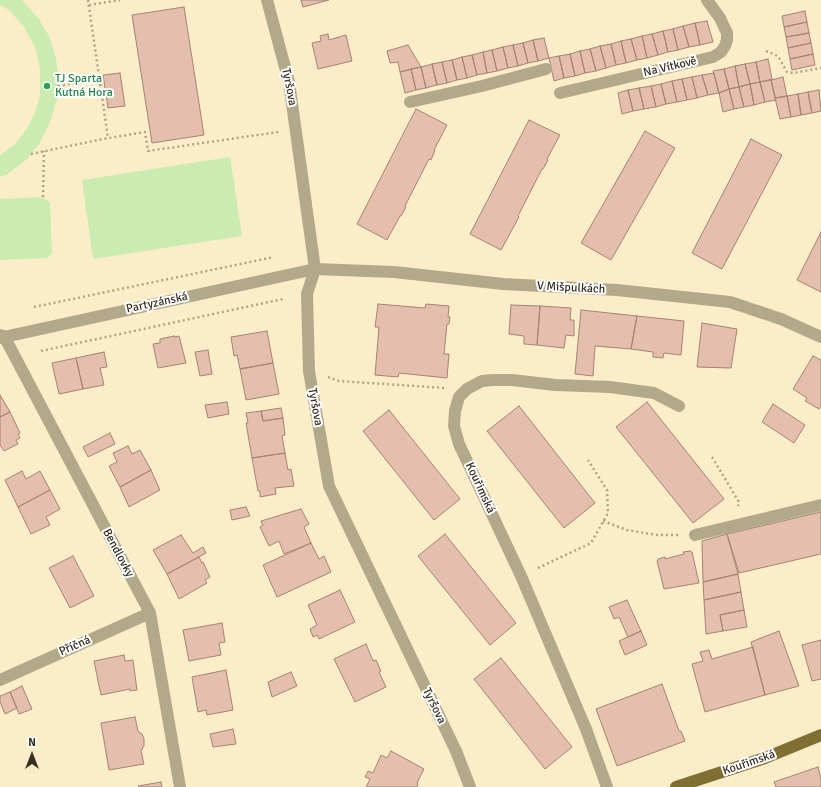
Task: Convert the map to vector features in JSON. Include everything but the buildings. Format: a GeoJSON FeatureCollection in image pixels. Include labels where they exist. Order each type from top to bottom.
{"type":"FeatureCollection","features":[{"type":"Feature","properties":{"kind":"main road","name":"Kouřimská"},"geometry":{"type":"LineString","coordinates":[[676,787],[765,758],[821,735]]}},
{"type":"Feature","properties":{"kind":"street","name":"Tyršova"},"geometry":{"type":"LineString","coordinates":[[267,0],[289,82],[315,269],[307,294],[309,371],[329,486],[456,751],[470,787]]}},
{"type":"Feature","properties":{"kind":"street","name":"Na Vítkově"},"geometry":{"type":"LineString","coordinates":[[560,93],[713,57],[721,52],[727,40],[726,33],[720,18],[707,0]]}},
{"type":"Feature","properties":{"kind":"street"},"geometry":{"type":"LineString","coordinates":[[410,102],[482,86],[546,69]]}},
{"type":"Feature","properties":{"kind":"street","name":"Partyzánská"},"geometry":{"type":"LineString","coordinates":[[1,336],[315,269]]}},
{"type":"Feature","properties":{"kind":"street","name":"V Mišpulkách"},"geometry":{"type":"LineString","coordinates":[[315,269],[394,272],[503,284],[618,290],[730,302],[781,319],[821,337]]}},
{"type":"Feature","properties":{"kind":"street","name":"Bendlovky"},"geometry":{"type":"LineString","coordinates":[[1,336],[150,613],[180,787]]}},
{"type":"Feature","properties":{"kind":"street"},"geometry":{"type":"LineString","coordinates":[[467,389],[482,381],[493,380],[512,380],[555,385],[610,387],[654,393],[679,406]]}},
{"type":"Feature","properties":{"kind":"street","name":"Kouřimská"},"geometry":{"type":"LineString","coordinates":[[467,389],[459,397],[455,411],[454,426],[459,444],[521,576],[586,729],[607,787]]}},
{"type":"Feature","properties":{"kind":"street"},"geometry":{"type":"LineString","coordinates":[[695,535],[821,505]]}},
{"type":"Feature","properties":{"kind":"street","name":"Příčná"},"geometry":{"type":"LineString","coordinates":[[0,680],[150,613]]}},
{"type":"Feature","properties":{"kind":"path"},"geometry":{"type":"LineString","coordinates":[[88,0],[108,138]]}},
{"type":"Feature","properties":{"kind":"path"},"geometry":{"type":"LineString","coordinates":[[89,5],[120,0]]}},
{"type":"Feature","properties":{"kind":"path"},"geometry":{"type":"LineString","coordinates":[[766,51],[778,56],[787,72],[793,73],[821,68]]}},
{"type":"Feature","properties":{"kind":"path"},"geometry":{"type":"LineString","coordinates":[[58,86],[100,79]]}},
{"type":"Feature","properties":{"kind":"path"},"geometry":{"type":"LineString","coordinates":[[31,154],[145,132],[148,151],[256,135]]}},
{"type":"Feature","properties":{"kind":"path"},"geometry":{"type":"LineString","coordinates":[[43,197],[44,151]]}},
{"type":"Feature","properties":{"kind":"path"},"geometry":{"type":"LineString","coordinates":[[34,307],[274,257]]}},
{"type":"Feature","properties":{"kind":"path"},"geometry":{"type":"LineString","coordinates":[[42,351],[283,299]]}},
{"type":"Feature","properties":{"kind":"path"},"geometry":{"type":"LineString","coordinates":[[309,371],[339,381],[467,389]]}},
{"type":"Feature","properties":{"kind":"path"},"geometry":{"type":"LineString","coordinates":[[712,457],[739,502],[737,508]]}},
{"type":"Feature","properties":{"kind":"path"},"geometry":{"type":"LineString","coordinates":[[521,576],[591,543],[608,513],[607,490],[588,460]]}},
{"type":"Feature","properties":{"kind":"path"},"geometry":{"type":"LineString","coordinates":[[603,521],[627,530],[657,535],[695,535]]}},
{"type":"Feature","properties":{"kind":"green space"},"geometry":{"type":"Polygon","coordinates":[[[0,0],[22,0],[39,19],[49,36],[56,58],[59,81],[57,100],[50,122],[40,143],[26,160],[8,174],[0,177],[0,155],[14,145],[26,130],[35,113],[40,95],[40,71],[36,49],[24,27],[9,10],[0,5],[0,0]]]}},
{"type":"Feature","properties":{"kind":"green space"},"geometry":{"type":"Polygon","coordinates":[[[230,157],[242,236],[93,259],[82,180],[230,157]]]}},
{"type":"Feature","properties":{"kind":"green space"},"geometry":{"type":"Polygon","coordinates":[[[43,197],[50,203],[52,253],[47,258],[0,260],[0,199],[43,197]]]}},
{"type":"Feature","properties":{"kind":"place","name":"TJ Sparta Kutná Hora"},"geometry":{"type":"Point","coordinates":[47,86]}}]}
